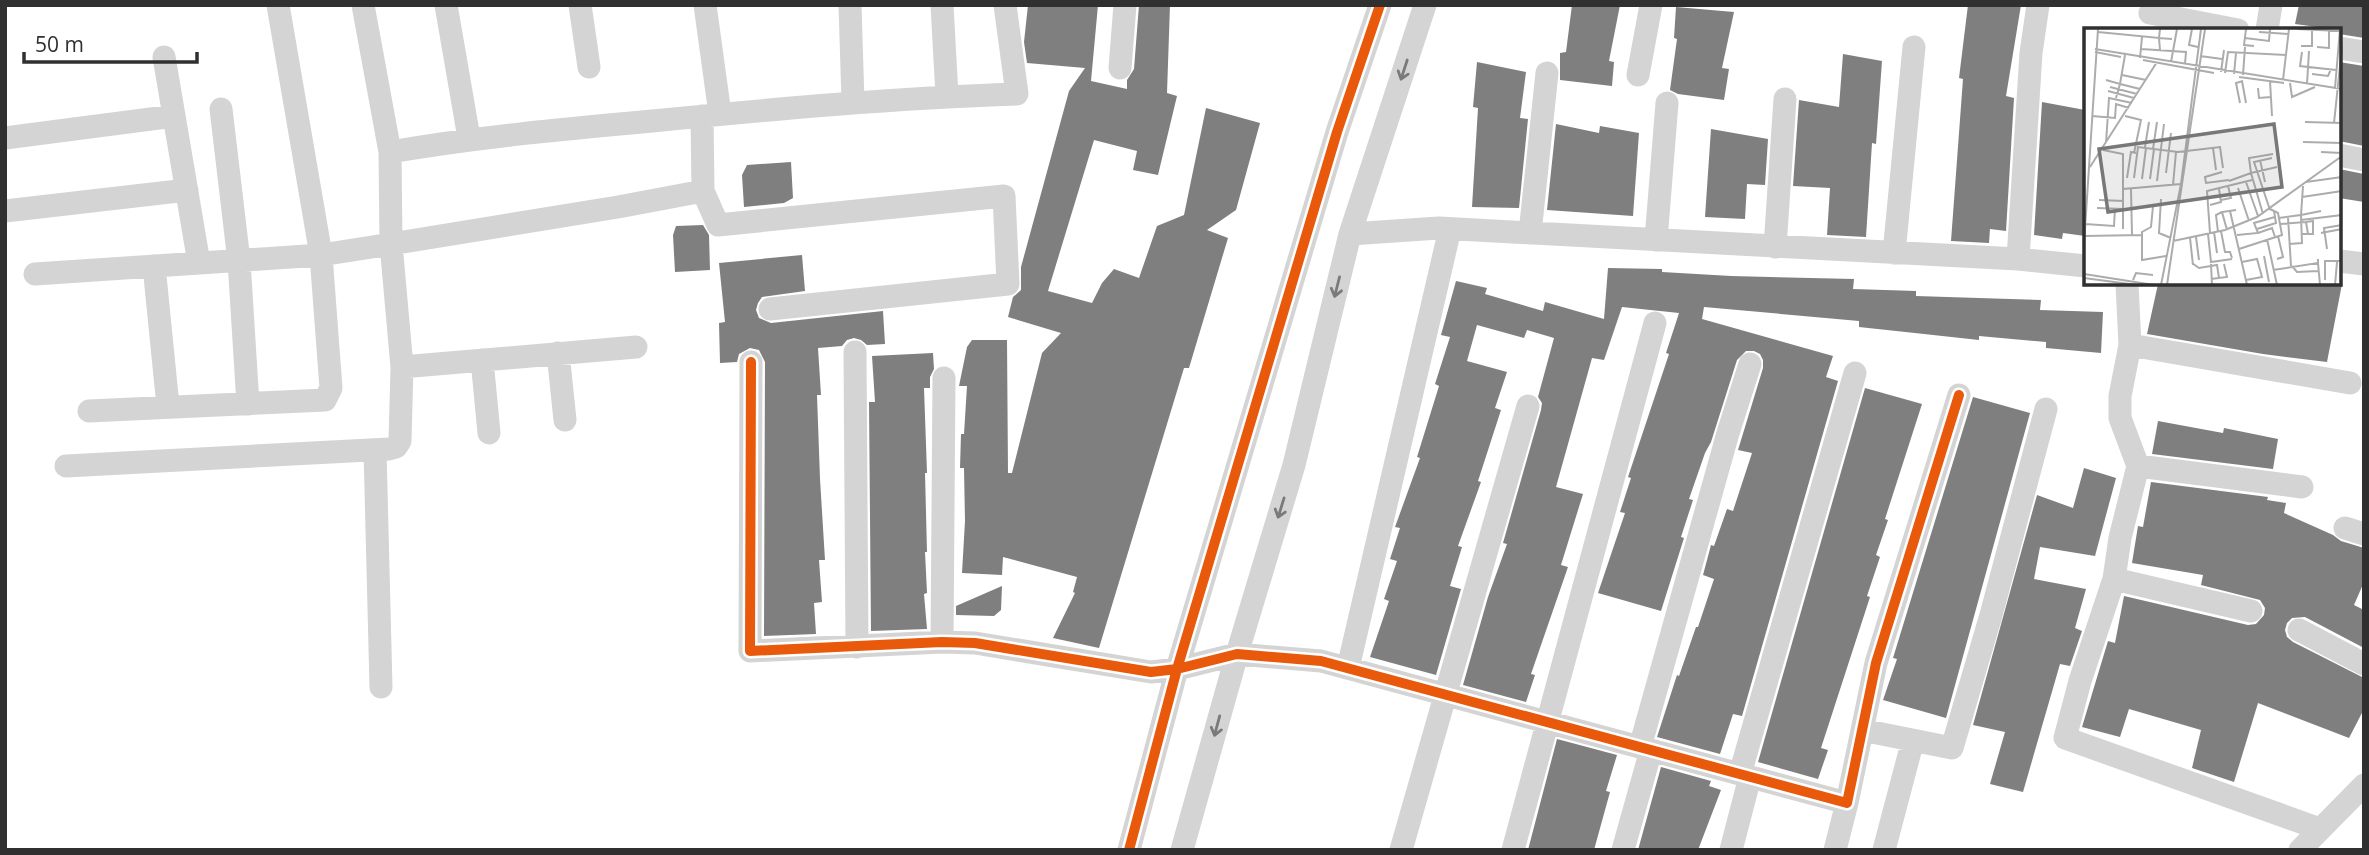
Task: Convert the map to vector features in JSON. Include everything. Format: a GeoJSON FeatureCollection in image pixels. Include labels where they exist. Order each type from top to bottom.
{"type":"FeatureCollection","features":[{"type":"Feature","properties":{"kind":"street"},"geometry":{"type":"LineString","coordinates":[[89,411],[326,400],[329,396],[331,388],[321,255],[278,5]]}},
{"type":"Feature","properties":{"kind":"street"},"geometry":{"type":"LineString","coordinates":[[66,466],[389,449],[396,447],[400,441],[402,367],[391,244],[390,152],[363,5]]}},
{"type":"Feature","properties":{"kind":"street"},"geometry":{"type":"LineString","coordinates":[[446,5],[469,138]]}},
{"type":"Feature","properties":{"kind":"street"},"geometry":{"type":"LineString","coordinates":[[580,5],[589,67]]}},
{"type":"Feature","properties":{"kind":"street"},"geometry":{"type":"LineString","coordinates":[[705,5],[711,115],[703,191],[718,225],[1004,196],[1008,284],[770,309]]}},
{"type":"Feature","properties":{"kind":"street"},"geometry":{"type":"LineString","coordinates":[[850,5],[853,102]]}},
{"type":"Feature","properties":{"kind":"street"},"geometry":{"type":"LineString","coordinates":[[942,5],[947,96]]}},
{"type":"Feature","properties":{"kind":"street"},"geometry":{"type":"LineString","coordinates":[[390,152],[469,138],[711,115],[853,102],[1017,94],[1005,5]]}},
{"type":"Feature","properties":{"kind":"street"},"geometry":{"type":"LineString","coordinates":[[1120,68],[1125,5]]}},
{"type":"Feature","properties":{"kind":"street"},"geometry":{"type":"LineString","coordinates":[[1129,850],[1177,669],[1333,145],[1380,5]]}},
{"type":"Feature","properties":{"kind":"street"},"geometry":{"type":"LineString","coordinates":[[1182,850],[1237,653],[1294,465],[1350,234],[1425,5]]}},
{"type":"Feature","properties":{"kind":"street"},"geometry":{"type":"LineString","coordinates":[[1638,75],[1651,5]]}},
{"type":"Feature","properties":{"kind":"street"},"geometry":{"type":"LineString","coordinates":[[2018,259],[2031,53],[2038,5]]}},
{"type":"Feature","properties":{"kind":"street"},"geometry":{"type":"LineString","coordinates":[[2267,28],[2271,5]]}},
{"type":"Feature","properties":{"kind":"street"},"geometry":{"type":"LineString","coordinates":[[2150,16],[2225,28]]}},
{"type":"Feature","properties":{"kind":"street"},"geometry":{"type":"LineString","coordinates":[[1894,253],[1914,47]]}},
{"type":"Feature","properties":{"kind":"street"},"geometry":{"type":"LineString","coordinates":[[2341,48],[2364,52]]}},
{"type":"Feature","properties":{"kind":"street"},"geometry":{"type":"LineString","coordinates":[[164,57],[199,263]]}},
{"type":"Feature","properties":{"kind":"street"},"geometry":{"type":"LineString","coordinates":[[1530,233],[1546,73]]}},
{"type":"Feature","properties":{"kind":"street"},"geometry":{"type":"LineString","coordinates":[[1775,247],[1785,99]]}},
{"type":"Feature","properties":{"kind":"street"},"geometry":{"type":"LineString","coordinates":[[1656,240],[1667,103]]}},
{"type":"Feature","properties":{"kind":"street"},"geometry":{"type":"LineString","coordinates":[[222,109],[239,261],[248,404]]}},
{"type":"Feature","properties":{"kind":"street"},"geometry":{"type":"LineString","coordinates":[[5,138],[174,116]]}},
{"type":"Feature","properties":{"kind":"street"},"geometry":{"type":"LineString","coordinates":[[2341,155],[2364,160]]}},
{"type":"Feature","properties":{"kind":"street"},"geometry":{"type":"LineString","coordinates":[[5,211],[187,190]]}},
{"type":"Feature","properties":{"kind":"street"},"geometry":{"type":"LineString","coordinates":[[35,274],[321,255],[703,191]]}},
{"type":"Feature","properties":{"kind":"street"},"geometry":{"type":"LineString","coordinates":[[1350,234],[1450,229],[2018,259],[2084,266]]}},
{"type":"Feature","properties":{"kind":"street"},"geometry":{"type":"LineString","coordinates":[[1348,668],[1450,229]]}},
{"type":"Feature","properties":{"kind":"street"},"geometry":{"type":"LineString","coordinates":[[2341,261],[2364,264]]}},
{"type":"Feature","properties":{"kind":"street"},"geometry":{"type":"LineString","coordinates":[[154,266],[167,406]]}},
{"type":"Feature","properties":{"kind":"street"},"geometry":{"type":"LineString","coordinates":[[2127,285],[2130,345],[2120,396],[2120,418],[2138,466],[2120,538],[2114,579],[2080,681],[2065,738],[2320,828]]}},
{"type":"Feature","properties":{"kind":"street"},"geometry":{"type":"LineString","coordinates":[[1513,850],[1655,323]]}},
{"type":"Feature","properties":{"kind":"street"},"geometry":{"type":"LineString","coordinates":[[2130,345],[2350,383]]}},
{"type":"Feature","properties":{"kind":"street"},"geometry":{"type":"LineString","coordinates":[[402,367],[636,346]]}},
{"type":"Feature","properties":{"kind":"street"},"geometry":{"type":"LineString","coordinates":[[855,352],[857,647]]}},
{"type":"Feature","properties":{"kind":"street"},"geometry":{"type":"LineString","coordinates":[[558,353],[565,420]]}},
{"type":"Feature","properties":{"kind":"street"},"geometry":{"type":"LineString","coordinates":[[482,360],[489,433]]}},
{"type":"Feature","properties":{"kind":"street"},"geometry":{"type":"LineString","coordinates":[[751,362],[750,651],[942,642],[975,643],[1151,672],[1177,669],[1237,653],[1321,661],[1847,803]]}},
{"type":"Feature","properties":{"kind":"street"},"geometry":{"type":"LineString","coordinates":[[1623,850],[1645,748],[1728,433],[1750,364]]}},
{"type":"Feature","properties":{"kind":"street"},"geometry":{"type":"LineString","coordinates":[[1731,850],[1745,775],[1855,373]]}},
{"type":"Feature","properties":{"kind":"street"},"geometry":{"type":"LineString","coordinates":[[942,642],[944,378]]}},
{"type":"Feature","properties":{"kind":"street"},"geometry":{"type":"LineString","coordinates":[[1835,850],[1876,663],[1959,395]]}},
{"type":"Feature","properties":{"kind":"street"},"geometry":{"type":"LineString","coordinates":[[1401,850],[1528,406]]}},
{"type":"Feature","properties":{"kind":"street"},"geometry":{"type":"LineString","coordinates":[[1862,730],[1952,748],[2046,409]]}},
{"type":"Feature","properties":{"kind":"street"},"geometry":{"type":"LineString","coordinates":[[374,450],[381,687]]}},
{"type":"Feature","properties":{"kind":"street"},"geometry":{"type":"LineString","coordinates":[[2138,466],[2302,487]]}},
{"type":"Feature","properties":{"kind":"street"},"geometry":{"type":"LineString","coordinates":[[2114,579],[2251,611]]}},
{"type":"Feature","properties":{"kind":"street"},"geometry":{"type":"LineString","coordinates":[[2299,630],[2364,664]]}},
{"type":"Feature","properties":{"kind":"street"},"geometry":{"type":"LineString","coordinates":[[1884,850],[1913,740]]}},
{"type":"Feature","properties":{"kind":"street"},"geometry":{"type":"LineString","coordinates":[[2300,850],[2364,785]]}},
{"type":"Feature","properties":{"kind":"building"},"geometry":{"type":"Polygon","coordinates":[[[1028,5],[1098,5],[1091,81],[1127,89],[1127,80],[1134,69],[1139,5],[1170,5],[1167,93],[1177,96],[1158,175],[1133,170],[1137,151],[1094,140],[1048,291],[1092,303],[1102,283],[1114,269],[1139,278],[1157,226],[1184,215],[1206,108],[1260,123],[1236,210],[1207,230],[1228,238],[1189,368],[1184,368],[1099,648],[1053,638],[1075,593],[1073,592],[1077,577],[1003,557],[1002,575],[962,573],[964,468],[960,468],[967,386],[959,386],[967,347],[972,340],[1007,340],[1008,473],[1012,473],[1042,353],[1061,333],[1008,317],[1013,297],[1021,290],[1021,267],[1069,91],[1085,68],[1027,63],[1024,42],[1028,5]]]}},
{"type":"Feature","properties":{"kind":"building"},"geometry":{"type":"Polygon","coordinates":[[[1572,5],[1620,5],[1609,61],[1614,62],[1612,86],[1560,80],[1560,53],[1566,52],[1572,5]]]}},
{"type":"Feature","properties":{"kind":"building"},"geometry":{"type":"Polygon","coordinates":[[[1968,5],[2021,5],[2006,96],[2014,98],[2006,231],[1990,229],[1989,243],[1951,241],[1963,79],[1959,78],[1968,5]]]}},
{"type":"Feature","properties":{"kind":"building"},"geometry":{"type":"Polygon","coordinates":[[[2299,5],[2364,5],[2364,38],[2341,34],[2341,28],[2295,24],[2299,5]]]}},
{"type":"Feature","properties":{"kind":"building"},"geometry":{"type":"Polygon","coordinates":[[[1676,7],[1734,12],[1722,68],[1729,69],[1724,100],[1678,94],[1670,90],[1677,39],[1674,38],[1676,7]]]}},
{"type":"Feature","properties":{"kind":"building"},"geometry":{"type":"Polygon","coordinates":[[[1843,54],[1882,61],[1876,144],[1872,143],[1866,237],[1827,235],[1830,188],[1793,186],[1799,100],[1839,107],[1843,54]]]}},
{"type":"Feature","properties":{"kind":"building"},"geometry":{"type":"Polygon","coordinates":[[[1477,62],[1526,72],[1520,118],[1528,119],[1519,208],[1472,207],[1478,108],[1473,107],[1477,62]]]}},
{"type":"Feature","properties":{"kind":"building"},"geometry":{"type":"Polygon","coordinates":[[[2341,62],[2364,66],[2364,146],[2341,141],[2341,62]]]}},
{"type":"Feature","properties":{"kind":"building"},"geometry":{"type":"Polygon","coordinates":[[[2042,102],[2084,110],[2084,236],[2063,233],[2062,239],[2034,235],[2042,102]]]}},
{"type":"Feature","properties":{"kind":"building"},"geometry":{"type":"Polygon","coordinates":[[[1556,124],[1599,133],[1600,126],[1639,133],[1633,216],[1547,210],[1556,124]]]}},
{"type":"Feature","properties":{"kind":"building"},"geometry":{"type":"Polygon","coordinates":[[[1711,129],[1768,139],[1765,185],[1747,184],[1745,219],[1705,217],[1711,129]]]}},
{"type":"Feature","properties":{"kind":"building"},"geometry":{"type":"Polygon","coordinates":[[[791,162],[793,198],[784,203],[744,207],[742,175],[747,165],[791,162]]]}},
{"type":"Feature","properties":{"kind":"building"},"geometry":{"type":"Polygon","coordinates":[[[2341,169],[2364,174],[2364,202],[2341,198],[2341,169]]]}},
{"type":"Feature","properties":{"kind":"building"},"geometry":{"type":"Polygon","coordinates":[[[703,225],[709,235],[710,270],[675,272],[673,235],[676,226],[703,225]]]}},
{"type":"Feature","properties":{"kind":"building"},"geometry":{"type":"Polygon","coordinates":[[[802,255],[805,291],[762,297],[756,310],[759,318],[771,323],[883,311],[885,344],[867,345],[854,338],[847,340],[842,346],[818,348],[821,395],[817,395],[825,560],[819,560],[822,602],[814,603],[816,634],[764,636],[765,362],[759,350],[750,348],[739,354],[737,362],[720,363],[719,323],[725,322],[719,263],[802,255]]]}},
{"type":"Feature","properties":{"kind":"building"},"geometry":{"type":"Polygon","coordinates":[[[1608,268],[1662,269],[1662,272],[1731,276],[1854,279],[1853,289],[1916,291],[1916,296],[2041,300],[2040,310],[2103,312],[2101,353],[2046,348],[2046,342],[1979,336],[1979,340],[1859,327],[1859,321],[1704,307],[1702,319],[1833,356],[1826,377],[1838,381],[1742,716],[1733,714],[1720,754],[1657,737],[1677,675],[1679,676],[1698,627],[1714,579],[1703,575],[1711,545],[1714,546],[1727,509],[1733,511],[1752,453],[1738,450],[1763,368],[1760,354],[1746,351],[1737,360],[1711,442],[1689,499],[1693,500],[1681,537],[1684,538],[1661,611],[1598,593],[1625,513],[1620,512],[1631,478],[1628,477],[1669,354],[1666,353],[1679,313],[1622,307],[1604,360],[1592,358],[1556,487],[1583,494],[1561,565],[1568,567],[1531,674],[1535,675],[1526,702],[1463,685],[1488,597],[1507,544],[1503,543],[1541,410],[1542,403],[1538,397],[1554,338],[1527,330],[1524,338],[1477,325],[1467,361],[1507,372],[1495,408],[1501,410],[1478,481],[1481,482],[1458,546],[1462,547],[1450,586],[1461,589],[1436,675],[1370,657],[1389,601],[1384,599],[1397,561],[1390,559],[1400,528],[1395,527],[1420,458],[1417,457],[1439,386],[1435,384],[1450,337],[1441,335],[1456,281],[1487,288],[1485,294],[1543,311],[1545,302],[1604,319],[1608,268]]]}},
{"type":"Feature","properties":{"kind":"building"},"geometry":{"type":"Polygon","coordinates":[[[2342,284],[2327,362],[2147,334],[2158,285],[2342,284]]]}},
{"type":"Feature","properties":{"kind":"building"},"geometry":{"type":"Polygon","coordinates":[[[933,353],[934,369],[930,377],[930,388],[924,388],[927,593],[924,594],[927,629],[871,631],[869,402],[875,402],[872,356],[933,353]]]}},
{"type":"Feature","properties":{"kind":"building"},"geometry":{"type":"Polygon","coordinates":[[[1865,388],[1922,404],[1885,519],[1888,520],[1876,555],[1880,557],[1867,596],[1870,597],[1821,748],[1828,750],[1818,779],[1758,762],[1865,388]]]}},
{"type":"Feature","properties":{"kind":"building"},"geometry":{"type":"Polygon","coordinates":[[[1973,397],[2030,413],[1946,718],[1883,700],[1897,659],[1893,658],[1973,397]]]}},
{"type":"Feature","properties":{"kind":"building"},"geometry":{"type":"Polygon","coordinates":[[[2158,421],[2223,433],[2224,428],[2278,439],[2273,469],[2152,454],[2158,421]]]}},
{"type":"Feature","properties":{"kind":"building"},"geometry":{"type":"Polygon","coordinates":[[[2084,468],[2116,478],[2095,556],[2040,547],[2034,579],[2086,589],[2075,628],[2082,631],[2070,666],[2060,664],[2023,792],[1990,784],[2005,732],[1973,725],[2037,495],[2073,508],[2084,468]]]}},
{"type":"Feature","properties":{"kind":"building"},"geometry":{"type":"Polygon","coordinates":[[[2151,482],[2268,497],[2267,500],[2286,503],[2284,513],[2341,541],[2364,548],[2364,582],[2354,605],[2364,610],[2364,648],[2305,617],[2292,618],[2285,630],[2287,637],[2293,642],[2364,678],[2364,709],[2349,738],[2258,703],[2234,782],[2192,768],[2201,730],[2129,709],[2120,737],[2082,727],[2108,641],[2115,643],[2124,596],[2248,625],[2256,624],[2264,615],[2265,608],[2260,600],[2201,585],[2203,575],[2132,563],[2138,526],[2143,527],[2151,482]]]}},
{"type":"Feature","properties":{"kind":"building"},"geometry":{"type":"Polygon","coordinates":[[[1002,586],[1001,610],[994,616],[956,615],[956,606],[1002,586]]]}},
{"type":"Feature","properties":{"kind":"building"},"geometry":{"type":"Polygon","coordinates":[[[1557,739],[1617,755],[1606,791],[1610,792],[1594,850],[1528,850],[1557,739]]]}},
{"type":"Feature","properties":{"kind":"building"},"geometry":{"type":"Polygon","coordinates":[[[1661,767],[1711,781],[1709,786],[1721,790],[1698,850],[1638,850],[1661,767]]]}},
{"type":"Feature","properties":{"kind":"cycle path"},"geometry":{"type":"LineString","coordinates":[[1129,850],[1177,669],[1337,132],[1380,5]]}},
{"type":"Feature","properties":{"kind":"cycle path"},"geometry":{"type":"LineString","coordinates":[[751,362],[750,651],[942,642],[975,643],[1151,672],[1177,669],[1237,654],[1321,661],[1847,803],[1876,663],[1959,395]]}}]}
